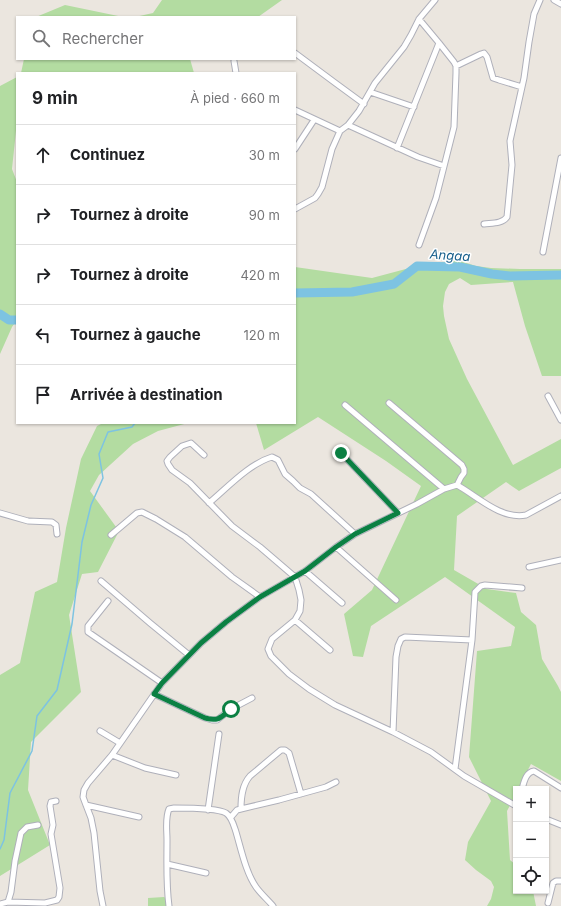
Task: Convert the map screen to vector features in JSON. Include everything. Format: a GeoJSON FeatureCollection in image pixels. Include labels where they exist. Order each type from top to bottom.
{"type":"FeatureCollection","features":[{"type":"Feature","properties":{"kind":"street"},"geometry":{"type":"LineString","coordinates":[[296,208],[315,198],[320,191],[332,149],[340,131],[348,125],[359,111],[375,83],[404,47],[419,19],[435,0]]}},
{"type":"Feature","properties":{"kind":"street"},"geometry":{"type":"LineString","coordinates":[[484,224],[502,222],[507,217],[512,165],[510,141],[522,88],[534,14],[540,0]]}},
{"type":"Feature","properties":{"kind":"street"},"geometry":{"type":"LineString","coordinates":[[554,0],[561,4]]}},
{"type":"Feature","properties":{"kind":"street"},"geometry":{"type":"LineString","coordinates":[[419,19],[456,66],[454,127],[436,198],[419,246]]}},
{"type":"Feature","properties":{"kind":"street"},"geometry":{"type":"LineString","coordinates":[[397,148],[439,43]]}},
{"type":"Feature","properties":{"kind":"street"},"geometry":{"type":"LineString","coordinates":[[456,66],[484,53],[487,57],[493,78],[522,88]]}},
{"type":"Feature","properties":{"kind":"street"},"geometry":{"type":"LineString","coordinates":[[296,54],[364,104]]}},
{"type":"Feature","properties":{"kind":"street"},"geometry":{"type":"LineString","coordinates":[[234,62],[236,72]]}},
{"type":"Feature","properties":{"kind":"street"},"geometry":{"type":"LineString","coordinates":[[370,92],[414,107]]}},
{"type":"Feature","properties":{"kind":"street"},"geometry":{"type":"LineString","coordinates":[[296,111],[340,131]]}},
{"type":"Feature","properties":{"kind":"street"},"geometry":{"type":"LineString","coordinates":[[296,147],[314,120]]}},
{"type":"Feature","properties":{"kind":"street"},"geometry":{"type":"LineString","coordinates":[[348,125],[418,157],[444,166]]}},
{"type":"Feature","properties":{"kind":"street"},"geometry":{"type":"LineString","coordinates":[[543,252],[561,158]]}},
{"type":"Feature","properties":{"kind":"street"},"geometry":{"type":"LineString","coordinates":[[548,396],[561,420]]}},
{"type":"Feature","properties":{"kind":"street"},"geometry":{"type":"LineString","coordinates":[[102,906],[94,833],[91,818],[83,797],[84,790],[88,783],[112,755],[162,683],[201,643],[260,597],[305,571],[355,534],[444,489],[457,485],[464,473],[462,465],[389,403]]}},
{"type":"Feature","properties":{"kind":"street"},"geometry":{"type":"LineString","coordinates":[[345,405],[444,489]]}},
{"type":"Feature","properties":{"kind":"street"},"geometry":{"type":"LineString","coordinates":[[204,455],[191,443],[182,446],[167,461],[172,470],[190,483],[232,526],[260,547],[295,577],[301,600],[300,610],[295,620],[272,639],[268,649],[271,656],[289,674],[335,706],[393,732],[431,752],[464,776],[513,803]]}},
{"type":"Feature","properties":{"kind":"street"},"geometry":{"type":"LineString","coordinates":[[341,453],[398,513]]}},
{"type":"Feature","properties":{"kind":"street"},"geometry":{"type":"LineString","coordinates":[[209,503],[248,470],[272,457],[278,460],[286,474],[300,488],[311,494],[355,534]]}},
{"type":"Feature","properties":{"kind":"street"},"geometry":{"type":"LineString","coordinates":[[457,485],[500,512],[522,516],[561,496]]}},
{"type":"Feature","properties":{"kind":"street"},"geometry":{"type":"LineString","coordinates":[[0,512],[28,521],[52,522],[56,525],[57,534]]}},
{"type":"Feature","properties":{"kind":"street"},"geometry":{"type":"LineString","coordinates":[[111,534],[137,513],[142,512],[185,537],[232,577],[260,597]]}},
{"type":"Feature","properties":{"kind":"street"},"geometry":{"type":"LineString","coordinates":[[336,547],[396,600]]}},
{"type":"Feature","properties":{"kind":"street"},"geometry":{"type":"LineString","coordinates":[[529,567],[561,560]]}},
{"type":"Feature","properties":{"kind":"street"},"geometry":{"type":"LineString","coordinates":[[305,571],[342,603]]}},
{"type":"Feature","properties":{"kind":"street"},"geometry":{"type":"LineString","coordinates":[[101,581],[150,624],[190,655]]}},
{"type":"Feature","properties":{"kind":"street"},"geometry":{"type":"LineString","coordinates":[[454,769],[472,640],[476,592],[478,588],[485,584],[522,588]]}},
{"type":"Feature","properties":{"kind":"street"},"geometry":{"type":"LineString","coordinates":[[108,601],[88,626],[88,632],[162,683]]}},
{"type":"Feature","properties":{"kind":"street"},"geometry":{"type":"LineString","coordinates":[[295,620],[330,650]]}},
{"type":"Feature","properties":{"kind":"street"},"geometry":{"type":"LineString","coordinates":[[393,732],[396,657],[401,639],[404,637],[472,640]]}},
{"type":"Feature","properties":{"kind":"street"},"geometry":{"type":"LineString","coordinates":[[154,694],[212,720],[217,720],[231,709],[252,698]]}},
{"type":"Feature","properties":{"kind":"street"},"geometry":{"type":"LineString","coordinates":[[100,731],[120,743]]}},
{"type":"Feature","properties":{"kind":"street"},"geometry":{"type":"LineString","coordinates":[[208,810],[219,734]]}},
{"type":"Feature","properties":{"kind":"street"},"geometry":{"type":"LineString","coordinates":[[241,809],[241,797],[246,780],[281,750],[285,750],[289,753],[301,794]]}},
{"type":"Feature","properties":{"kind":"street"},"geometry":{"type":"LineString","coordinates":[[112,755],[145,768],[176,775]]}},
{"type":"Feature","properties":{"kind":"street"},"geometry":{"type":"LineString","coordinates":[[523,786],[528,773],[531,771],[561,788]]}},
{"type":"Feature","properties":{"kind":"street"},"geometry":{"type":"LineString","coordinates":[[230,817],[237,810],[326,787],[336,782]]}},
{"type":"Feature","properties":{"kind":"street"},"geometry":{"type":"LineString","coordinates":[[0,904],[8,902],[45,903],[59,898],[60,888],[51,834],[52,825],[50,806],[51,802],[56,801]]}},
{"type":"Feature","properties":{"kind":"street"},"geometry":{"type":"LineString","coordinates":[[86,805],[139,817]]}},
{"type":"Feature","properties":{"kind":"street"},"geometry":{"type":"LineString","coordinates":[[169,906],[167,822],[169,809],[174,808],[215,810],[226,813],[230,817],[252,880],[273,906]]}},
{"type":"Feature","properties":{"kind":"street"},"geometry":{"type":"LineString","coordinates":[[549,820],[561,825]]}},
{"type":"Feature","properties":{"kind":"street"},"geometry":{"type":"LineString","coordinates":[[8,902],[21,833],[27,827],[38,825]]}},
{"type":"Feature","properties":{"kind":"street"},"geometry":{"type":"LineString","coordinates":[[167,864],[206,873]]}},
{"type":"Feature","properties":{"kind":"street"},"geometry":{"type":"LineString","coordinates":[[548,903],[553,883],[556,881],[561,881]]}},
{"type":"Feature","properties":{"kind":"green space"},"geometry":{"type":"Polygon","coordinates":[[[162,0],[282,0],[259,16],[140,16],[153,13],[162,0]]]}},
{"type":"Feature","properties":{"kind":"green space"},"geometry":{"type":"Polygon","coordinates":[[[65,5],[118,16],[38,16],[65,5]]]}},
{"type":"Feature","properties":{"kind":"green space"},"geometry":{"type":"Polygon","coordinates":[[[24,60],[190,60],[194,72],[21,72],[24,60]]]}},
{"type":"Feature","properties":{"kind":"green space"},"geometry":{"type":"Polygon","coordinates":[[[16,78],[16,131],[12,169],[16,179],[16,321],[0,354],[0,86],[16,78]]]}},
{"type":"Feature","properties":{"kind":"green space"},"geometry":{"type":"Polygon","coordinates":[[[457,260],[476,266],[491,268],[561,269],[561,376],[542,376],[525,326],[513,282],[471,285],[460,278],[449,284],[445,292],[443,306],[449,339],[467,379],[513,465],[561,439],[561,468],[519,491],[506,482],[457,516],[454,570],[487,589],[516,593],[521,612],[536,625],[542,659],[561,692],[561,781],[531,764],[520,786],[513,786],[513,800],[507,811],[510,860],[513,862],[513,894],[534,894],[536,906],[487,906],[491,899],[494,887],[491,881],[465,860],[468,842],[491,801],[469,757],[477,651],[511,646],[515,627],[445,577],[371,626],[363,657],[353,656],[344,614],[372,590],[421,486],[386,461],[318,417],[264,450],[256,424],[296,424],[296,267],[372,278],[417,266],[457,260]]]}},
{"type":"Feature","properties":{"kind":"green space"},"geometry":{"type":"Polygon","coordinates":[[[101,424],[184,424],[158,431],[133,444],[99,475],[90,491],[119,531],[98,572],[82,574],[69,615],[81,692],[31,742],[28,790],[50,845],[0,876],[0,675],[20,663],[35,592],[57,582],[66,528],[81,459],[97,426],[101,424]]]}},
{"type":"Feature","properties":{"kind":"green space"},"geometry":{"type":"Polygon","coordinates":[[[164,897],[167,899],[168,906],[148,906],[148,898],[164,897]]]}},
{"type":"Feature","properties":{"kind":"waterway","name":"Angaa"},"geometry":{"type":"LineString","coordinates":[[296,293],[352,292],[394,284],[417,266],[460,267],[492,274],[510,276],[561,275]]}},
{"type":"Feature","properties":{"kind":"waterway","name":"Angaa"},"geometry":{"type":"LineString","coordinates":[[0,314],[9,320],[16,320]]}},
{"type":"Feature","properties":{"kind":"waterway"},"geometry":{"type":"LineString","coordinates":[[0,849],[4,840],[10,793],[32,751],[37,716],[57,690],[72,624],[82,542],[91,505],[103,478],[99,454],[108,432],[132,427],[134,424]]}},
{"type":"Feature","properties":{"kind":"route"},"geometry":{"type":"LineString","coordinates":[[231,709],[217,720],[212,720],[154,694],[162,683],[201,643],[226,622],[260,597],[305,571],[355,534],[398,513],[341,453]]}}]}
